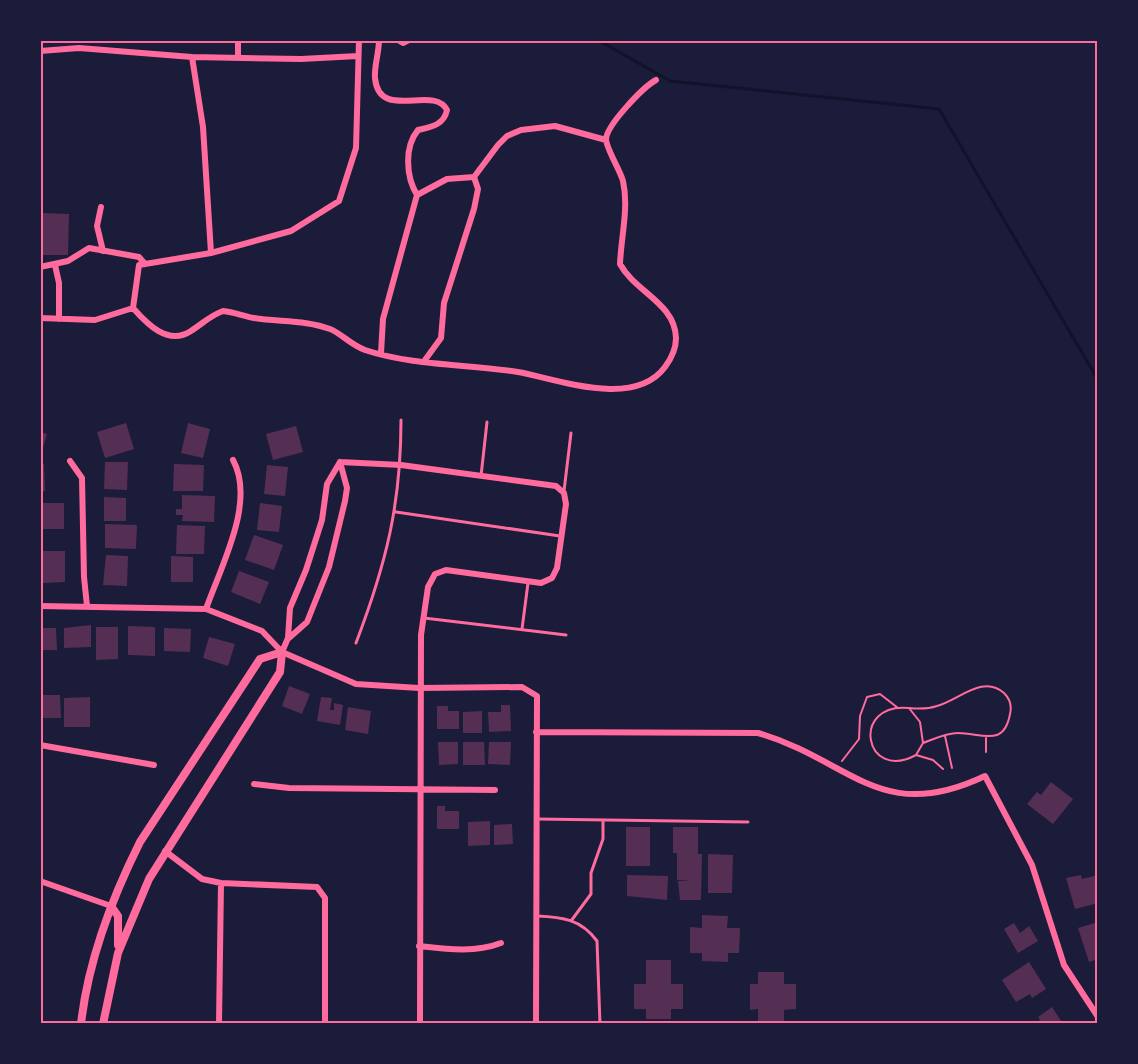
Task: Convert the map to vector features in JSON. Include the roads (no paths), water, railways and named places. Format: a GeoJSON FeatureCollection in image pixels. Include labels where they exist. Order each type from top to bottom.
{"type":"FeatureCollection","features":[{"type":"Feature","properties":{"kind":"street"},"geometry":{"type":"LineString","coordinates":[[238,40],[238,56]]}},
{"type":"Feature","properties":{"kind":"street"},"geometry":{"type":"LineString","coordinates":[[133,308],[139,265],[211,253],[291,231],[339,201],[356,148],[359,40]]}},
{"type":"Feature","properties":{"kind":"street"},"geometry":{"type":"LineString","coordinates":[[379,40],[375,78],[381,91],[401,102],[435,99],[441,101],[447,110],[440,122],[431,128],[418,130],[413,138],[408,165],[417,195],[383,319],[381,353]]}},
{"type":"Feature","properties":{"kind":"street"},"geometry":{"type":"LineString","coordinates":[[398,40],[403,43],[409,40]]}},
{"type":"Feature","properties":{"kind":"street"},"geometry":{"type":"LineString","coordinates":[[40,51],[80,48],[192,57],[238,56],[301,59],[358,56]]}},
{"type":"Feature","properties":{"kind":"street"},"geometry":{"type":"LineString","coordinates":[[192,57],[203,127],[211,253]]}},
{"type":"Feature","properties":{"kind":"street"},"geometry":{"type":"LineString","coordinates":[[133,308],[155,331],[175,336],[184,335],[223,311],[253,318],[332,329],[352,345],[381,353],[517,372],[576,385],[617,389],[635,385],[662,371],[675,347],[676,336],[666,311],[636,286],[620,264],[625,203],[623,183],[606,140],[608,132],[626,107],[656,80]]}},
{"type":"Feature","properties":{"kind":"street"},"geometry":{"type":"LineString","coordinates":[[417,195],[447,179],[474,177],[498,145],[507,136],[521,130],[545,126],[564,127],[606,140]]}},
{"type":"Feature","properties":{"kind":"street"},"geometry":{"type":"LineString","coordinates":[[425,360],[441,338],[442,311],[474,209],[478,189],[474,177]]}},
{"type":"Feature","properties":{"kind":"street"},"geometry":{"type":"LineString","coordinates":[[101,207],[97,226],[103,251]]}},
{"type":"Feature","properties":{"kind":"street"},"geometry":{"type":"LineString","coordinates":[[40,267],[43,264],[55,265],[89,248],[139,257],[144,264]]}},
{"type":"Feature","properties":{"kind":"street"},"geometry":{"type":"LineString","coordinates":[[55,265],[59,282],[59,319]]}},
{"type":"Feature","properties":{"kind":"street"},"geometry":{"type":"LineString","coordinates":[[40,318],[95,320],[133,308]]}},
{"type":"Feature","properties":{"kind":"street"},"geometry":{"type":"LineString","coordinates":[[206,609],[242,504],[241,475],[233,460]]}},
{"type":"Feature","properties":{"kind":"street"},"geometry":{"type":"LineString","coordinates":[[70,461],[82,478],[84,577],[87,606]]}},
{"type":"Feature","properties":{"kind":"street"},"geometry":{"type":"LineString","coordinates":[[340,462],[401,465],[556,486],[564,493],[566,504],[557,568],[552,578],[541,583],[446,570],[435,574],[428,587],[422,618],[419,688],[420,1023]]}},
{"type":"Feature","properties":{"kind":"street"},"geometry":{"type":"LineString","coordinates":[[103,1023],[118,953],[132,916],[165,851],[280,672],[282,652],[288,638],[291,608],[322,520],[327,484],[340,462]]}},
{"type":"Feature","properties":{"kind":"street"},"geometry":{"type":"LineString","coordinates":[[288,638],[307,622],[332,559],[346,495],[340,462]]}},
{"type":"Feature","properties":{"kind":"street"},"geometry":{"type":"LineString","coordinates":[[40,606],[206,609],[261,631],[282,652],[356,684],[419,688],[522,687],[537,696],[536,1023]]}},
{"type":"Feature","properties":{"kind":"street"},"geometry":{"type":"LineString","coordinates":[[81,1023],[93,967],[111,906],[140,842],[260,659],[282,652]]}},
{"type":"Feature","properties":{"kind":"street"},"geometry":{"type":"LineString","coordinates":[[536,732],[758,733],[783,741],[883,791],[918,796],[953,790],[985,776],[1032,865],[1064,965],[1098,1017]]}},
{"type":"Feature","properties":{"kind":"street"},"geometry":{"type":"LineString","coordinates":[[40,745],[154,765]]}},
{"type":"Feature","properties":{"kind":"street"},"geometry":{"type":"LineString","coordinates":[[254,784],[289,788],[495,790]]}},
{"type":"Feature","properties":{"kind":"street"},"geometry":{"type":"LineString","coordinates":[[165,851],[202,879],[221,883],[301,884],[317,887],[326,898],[325,1023]]}},
{"type":"Feature","properties":{"kind":"street"},"geometry":{"type":"LineString","coordinates":[[40,881],[111,906],[118,916],[118,953]]}},
{"type":"Feature","properties":{"kind":"street"},"geometry":{"type":"LineString","coordinates":[[219,1023],[221,883]]}},
{"type":"Feature","properties":{"kind":"street"},"geometry":{"type":"LineString","coordinates":[[419,946],[456,950],[488,948],[501,943]]}},
{"type":"Feature","properties":{"kind":"lane"},"geometry":{"type":"LineString","coordinates":[[356,643],[379,582],[396,512],[401,465],[401,420]]}},
{"type":"Feature","properties":{"kind":"lane"},"geometry":{"type":"LineString","coordinates":[[481,476],[488,422]]}},
{"type":"Feature","properties":{"kind":"lane"},"geometry":{"type":"LineString","coordinates":[[564,493],[571,433]]}},
{"type":"Feature","properties":{"kind":"lane"},"geometry":{"type":"LineString","coordinates":[[396,512],[562,536]]}},
{"type":"Feature","properties":{"kind":"lane"},"geometry":{"type":"LineString","coordinates":[[522,629],[528,581]]}},
{"type":"Feature","properties":{"kind":"lane"},"geometry":{"type":"LineString","coordinates":[[422,618],[566,636]]}},
{"type":"Feature","properties":{"kind":"lane"},"geometry":{"type":"LineString","coordinates":[[536,819],[603,822],[748,822]]}},
{"type":"Feature","properties":{"kind":"lane"},"geometry":{"type":"LineString","coordinates":[[571,921],[591,894],[591,873],[603,839],[603,822]]}},
{"type":"Feature","properties":{"kind":"lane"},"geometry":{"type":"LineString","coordinates":[[536,916],[563,916],[593,935],[599,947],[600,1023]]}},
{"type":"Feature","properties":{"kind":"waterway"},"geometry":{"type":"LineString","coordinates":[[598,40],[670,81],[939,109],[1098,380]]}}]}
